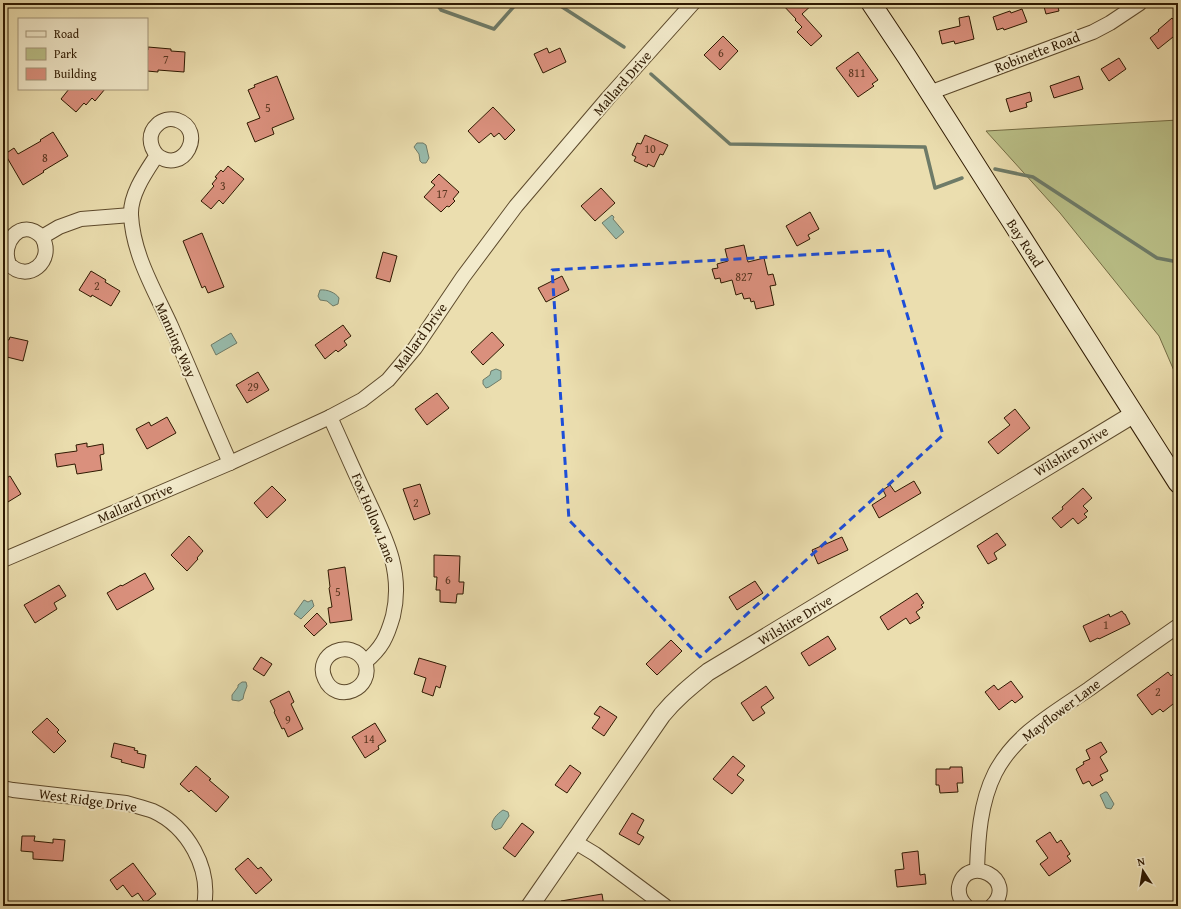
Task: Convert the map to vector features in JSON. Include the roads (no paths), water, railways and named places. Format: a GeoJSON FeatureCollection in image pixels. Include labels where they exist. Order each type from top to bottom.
{"type":"FeatureCollection","features":[{"type":"Feature","properties":{"kind":"main road","name":"Bay Road"},"geometry":{"type":"LineString","coordinates":[[871,3],[886,24],[1178,483]]}},
{"type":"Feature","properties":{"kind":"street","name":"Mallard Drive"},"geometry":{"type":"LineString","coordinates":[[3,560],[230,463],[330,417],[362,400],[388,380],[415,348],[463,277],[516,206],[603,104],[693,3]]}},
{"type":"Feature","properties":{"kind":"street","name":"Robinette Road"},"geometry":{"type":"LineString","coordinates":[[929,93],[1093,32],[1110,23],[1140,3]]}},
{"type":"Feature","properties":{"kind":"street","name":"Manning Way"},"geometry":{"type":"LineString","coordinates":[[157,155],[136,190],[133,201],[131,215],[135,238],[142,263],[172,328],[230,463]]}},
{"type":"Feature","properties":{"kind":"street"},"geometry":{"type":"LineString","coordinates":[[42,237],[59,227],[81,219],[131,215]]}},
{"type":"Feature","properties":{"kind":"street","name":"Wilshire Drive"},"geometry":{"type":"LineString","coordinates":[[530,906],[666,711],[685,690],[708,672],[1134,414]]}},
{"type":"Feature","properties":{"kind":"street","name":"Fox Hollow Lane"},"geometry":{"type":"LineString","coordinates":[[330,417],[384,535],[394,564],[396,576],[396,600],[390,627],[381,647],[365,662]]}},
{"type":"Feature","properties":{"kind":"street","name":"Mayflower Lane"},"geometry":{"type":"LineString","coordinates":[[977,870],[978,841],[983,808],[995,774],[1012,747],[1038,724],[1178,626]]}},
{"type":"Feature","properties":{"kind":"street","name":"West Ridge Drive"},"geometry":{"type":"LineString","coordinates":[[3,788],[24,792],[126,804],[141,807],[162,816],[179,829],[187,838],[199,860],[206,886],[204,906]]}},
{"type":"Feature","properties":{"kind":"street"},"geometry":{"type":"LineString","coordinates":[[575,842],[595,854],[665,906]]}},
{"type":"Feature","properties":{"kind":"street"},"geometry":{"type":"LineString","coordinates":[[966,906],[960,898],[960,886],[966,875],[977,870],[989,873],[997,881],[999,893],[997,900],[992,906]]}},
{"type":"Feature","properties":{"kind":"waterway"},"geometry":{"type":"LineString","coordinates":[[436,3],[441,10],[494,29],[517,3]]}},
{"type":"Feature","properties":{"kind":"waterway"},"geometry":{"type":"LineString","coordinates":[[556,3],[624,47]]}},
{"type":"Feature","properties":{"kind":"waterway"},"geometry":{"type":"LineString","coordinates":[[651,74],[730,144],[925,147],[935,188],[962,178]]}},
{"type":"Feature","properties":{"kind":"waterway"},"geometry":{"type":"LineString","coordinates":[[995,169],[1033,177],[1157,258],[1178,262]]}}]}
